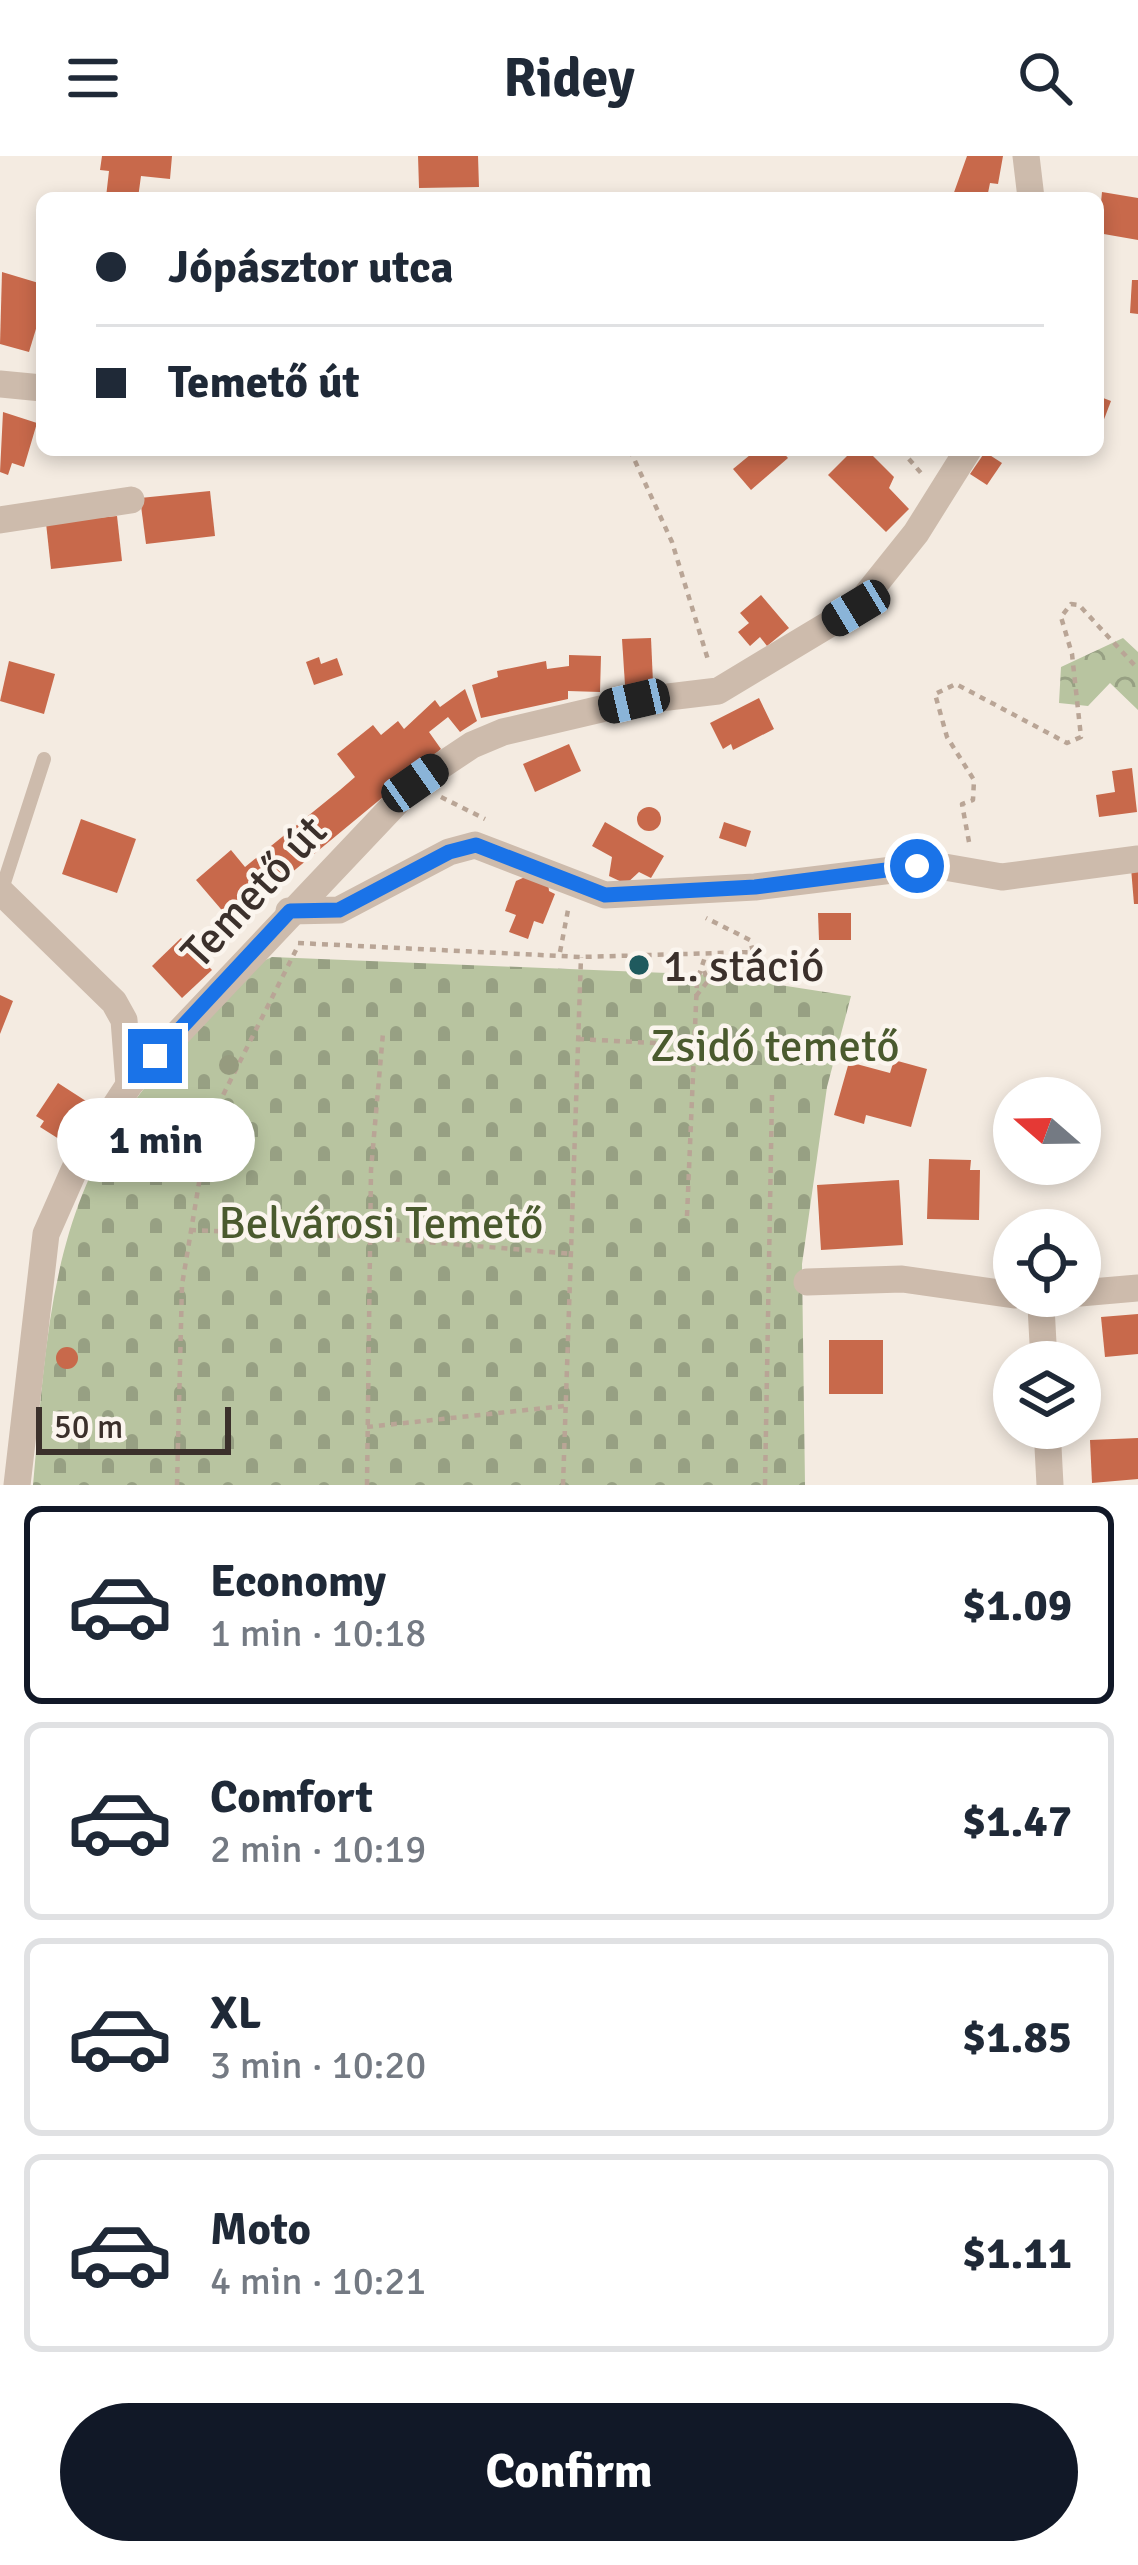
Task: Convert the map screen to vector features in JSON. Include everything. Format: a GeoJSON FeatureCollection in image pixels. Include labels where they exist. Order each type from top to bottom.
{"type":"FeatureCollection","features":[{"type":"Feature","properties":{"kind":"street"},"geometry":{"type":"LineString","coordinates":[[1027,156],[1030,192]]}},
{"type":"Feature","properties":{"kind":"street"},"geometry":{"type":"LineString","coordinates":[[0,384],[36,387]]}},
{"type":"Feature","properties":{"kind":"street","name":"Temető út"},"geometry":{"type":"LineString","coordinates":[[17,1485],[46,1234],[76,1166],[129,1085],[262,940],[415,783],[472,745],[634,701],[718,692],[856,608],[916,533],[964,456]]}},
{"type":"Feature","properties":{"kind":"street"},"geometry":{"type":"LineString","coordinates":[[0,520],[131,500]]}},
{"type":"Feature","properties":{"kind":"street"},"geometry":{"type":"LineString","coordinates":[[290,911],[339,910],[449,852],[476,845],[605,895],[755,887],[933,865],[1002,877],[1138,859]]}},
{"type":"Feature","properties":{"kind":"street"},"geometry":{"type":"LineString","coordinates":[[1,892],[114,1002],[124,1021],[129,1085]]}},
{"type":"Feature","properties":{"kind":"street"},"geometry":{"type":"LineString","coordinates":[[807,1282],[902,1279],[993,1293]]}},
{"type":"Feature","properties":{"kind":"street"},"geometry":{"type":"LineString","coordinates":[[1101,1291],[1138,1288]]}},
{"type":"Feature","properties":{"kind":"street"},"geometry":{"type":"LineString","coordinates":[[1048,1449],[1050,1485]]}},
{"type":"Feature","properties":{"kind":"lane"},"geometry":{"type":"LineString","coordinates":[[1,892],[44,759]]}},
{"type":"Feature","properties":{"kind":"path"},"geometry":{"type":"LineString","coordinates":[[633,456],[672,542],[718,692]]}},
{"type":"Feature","properties":{"kind":"path"},"geometry":{"type":"LineString","coordinates":[[975,872],[962,804],[973,800],[974,780],[947,737],[935,694],[956,684],[1067,743],[1081,737],[1072,654],[1061,617],[1071,604],[1079,605],[1138,669]]}},
{"type":"Feature","properties":{"kind":"path"},"geometry":{"type":"LineString","coordinates":[[262,940],[581,957],[753,952],[750,940],[702,916]]}},
{"type":"Feature","properties":{"kind":"path"},"geometry":{"type":"LineString","coordinates":[[177,1485],[182,1285],[209,1123],[300,943]]}},
{"type":"Feature","properties":{"kind":"path"},"geometry":{"type":"LineString","coordinates":[[686,1216],[697,997],[706,953]]}},
{"type":"Feature","properties":{"kind":"path"},"geometry":{"type":"LineString","coordinates":[[562,1485],[581,957]]}},
{"type":"Feature","properties":{"kind":"path"},"geometry":{"type":"LineString","coordinates":[[367,1485],[368,1237],[383,1033]]}},
{"type":"Feature","properties":{"kind":"path"},"geometry":{"type":"LineString","coordinates":[[578,1039],[694,1045]]}},
{"type":"Feature","properties":{"kind":"path"},"geometry":{"type":"LineString","coordinates":[[765,1485],[772,1095]]}},
{"type":"Feature","properties":{"kind":"path"},"geometry":{"type":"LineString","coordinates":[[190,1230],[368,1237],[572,1254]]}},
{"type":"Feature","properties":{"kind":"path"},"geometry":{"type":"LineString","coordinates":[[367,1427],[566,1406]]}},
{"type":"Feature","properties":{"kind":"green space"},"geometry":{"type":"Polygon","coordinates":[[[1123,638],[1138,652],[1138,710],[1110,683],[1088,706],[1059,703],[1061,667],[1123,638]]]}},
{"type":"Feature","properties":{"kind":"green space","name":"Belvárosi Temető"},"geometry":{"type":"Polygon","coordinates":[[[272,957],[716,975],[851,996],[827,1087],[802,1264],[805,1485],[33,1485],[54,1296],[78,1206],[97,1162],[121,1120],[168,1060],[254,965],[272,957]]]}},
{"type":"Feature","properties":{"kind":"building"},"geometry":{"type":"Polygon","coordinates":[[[102,156],[172,156],[170,179],[141,176],[139,192],[107,192],[109,171],[100,170],[102,156]]]}},
{"type":"Feature","properties":{"kind":"building"},"geometry":{"type":"Polygon","coordinates":[[[418,156],[478,156],[479,187],[419,188],[418,156]]]}},
{"type":"Feature","properties":{"kind":"building"},"geometry":{"type":"Polygon","coordinates":[[[967,156],[1003,156],[998,184],[990,183],[988,192],[954,192],[967,156]]]}},
{"type":"Feature","properties":{"kind":"building"},"geometry":{"type":"Polygon","coordinates":[[[1104,192],[1138,198],[1138,240],[1104,234],[1104,192]]]}},
{"type":"Feature","properties":{"kind":"building"},"geometry":{"type":"Polygon","coordinates":[[[2,272],[36,282],[36,329],[29,352],[0,344],[2,272]]]}},
{"type":"Feature","properties":{"kind":"building"},"geometry":{"type":"Polygon","coordinates":[[[1132,280],[1138,280],[1138,314],[1130,313],[1132,280]]]}},
{"type":"Feature","properties":{"kind":"building"},"geometry":{"type":"Polygon","coordinates":[[[3,412],[36,423],[24,467],[12,463],[8,475],[0,472],[3,412]]]}},
{"type":"Feature","properties":{"kind":"building"},"geometry":{"type":"Polygon","coordinates":[[[749,456],[788,458],[751,490],[733,469],[749,456]]]}},
{"type":"Feature","properties":{"kind":"building"},"geometry":{"type":"Polygon","coordinates":[[[847,456],[873,456],[894,477],[889,488],[909,509],[886,532],[828,475],[847,456]]]}},
{"type":"Feature","properties":{"kind":"building"},"geometry":{"type":"Polygon","coordinates":[[[982,456],[1002,463],[987,485],[970,474],[982,456]]]}},
{"type":"Feature","properties":{"kind":"building"},"geometry":{"type":"Polygon","coordinates":[[[210,491],[215,536],[146,544],[140,498],[210,491]]]}},
{"type":"Feature","properties":{"kind":"building"},"geometry":{"type":"Polygon","coordinates":[[[117,516],[122,561],[51,569],[46,523],[117,516]]]}},
{"type":"Feature","properties":{"kind":"building"},"geometry":{"type":"Polygon","coordinates":[[[761,595],[789,628],[767,646],[760,637],[750,646],[738,632],[749,623],[740,613],[761,595]]]}},
{"type":"Feature","properties":{"kind":"building"},"geometry":{"type":"Polygon","coordinates":[[[651,638],[653,683],[625,685],[622,639],[651,638]]]}},
{"type":"Feature","properties":{"kind":"building"},"geometry":{"type":"Polygon","coordinates":[[[569,655],[601,656],[600,692],[568,691],[568,699],[481,718],[472,685],[498,677],[497,671],[546,661],[547,669],[569,666],[569,655]]]}},
{"type":"Feature","properties":{"kind":"building"},"geometry":{"type":"Polygon","coordinates":[[[319,657],[321,664],[337,658],[343,675],[314,685],[306,662],[319,657]]]}},
{"type":"Feature","properties":{"kind":"building"},"geometry":{"type":"Polygon","coordinates":[[[9,661],[55,674],[44,714],[0,701],[9,661]]]}},
{"type":"Feature","properties":{"kind":"building"},"geometry":{"type":"Polygon","coordinates":[[[465,689],[477,721],[460,732],[448,717],[429,732],[441,749],[232,922],[196,880],[231,850],[245,867],[355,777],[337,754],[373,725],[381,735],[398,721],[404,729],[435,700],[440,707],[465,689]]]}},
{"type":"Feature","properties":{"kind":"building"},"geometry":{"type":"Polygon","coordinates":[[[759,698],[774,729],[733,750],[731,744],[723,749],[710,723],[759,698]]]}},
{"type":"Feature","properties":{"kind":"building"},"geometry":{"type":"Polygon","coordinates":[[[569,744],[581,771],[535,792],[523,764],[569,744]]]}},
{"type":"Feature","properties":{"kind":"building"},"geometry":{"type":"Polygon","coordinates":[[[1132,768],[1137,812],[1099,817],[1096,795],[1115,792],[1112,771],[1132,768]]]}},
{"type":"Feature","properties":{"kind":"building"},"geometry":{"type":"Polygon","coordinates":[[[649,807],[661,819],[649,831],[637,819],[649,807]]]}},
{"type":"Feature","properties":{"kind":"building"},"geometry":{"type":"Polygon","coordinates":[[[81,819],[136,839],[117,893],[62,874],[81,819]]]}},
{"type":"Feature","properties":{"kind":"building"},"geometry":{"type":"Polygon","coordinates":[[[605,822],[664,856],[651,878],[639,872],[626,884],[609,876],[612,857],[592,846],[605,822]]]}},
{"type":"Feature","properties":{"kind":"building"},"geometry":{"type":"Polygon","coordinates":[[[724,822],[751,831],[746,847],[719,838],[724,822]]]}},
{"type":"Feature","properties":{"kind":"building"},"geometry":{"type":"Polygon","coordinates":[[[1138,867],[1138,904],[1134,904],[1131,868],[1138,867]]]}},
{"type":"Feature","properties":{"kind":"building"},"geometry":{"type":"Polygon","coordinates":[[[525,877],[548,882],[549,891],[555,894],[543,924],[534,921],[528,939],[509,932],[516,915],[505,911],[516,881],[525,877]]]}},
{"type":"Feature","properties":{"kind":"building"},"geometry":{"type":"Polygon","coordinates":[[[818,913],[851,913],[851,940],[819,940],[818,913]]]}},
{"type":"Feature","properties":{"kind":"building"},"geometry":{"type":"Polygon","coordinates":[[[181,938],[212,970],[182,998],[152,966],[181,938]]]}},
{"type":"Feature","properties":{"kind":"building"},"geometry":{"type":"Polygon","coordinates":[[[0,995],[13,1001],[0,1034],[0,995]]]}},
{"type":"Feature","properties":{"kind":"building"},"geometry":{"type":"Polygon","coordinates":[[[894,1060],[927,1069],[911,1127],[866,1115],[864,1124],[834,1115],[849,1062],[890,1073],[894,1060]]]}},
{"type":"Feature","properties":{"kind":"building"},"geometry":{"type":"Polygon","coordinates":[[[58,1083],[89,1103],[59,1139],[40,1127],[44,1121],[36,1116],[58,1083]]]}},
{"type":"Feature","properties":{"kind":"building"},"geometry":{"type":"Polygon","coordinates":[[[929,1159],[971,1160],[970,1170],[980,1170],[979,1220],[927,1219],[929,1159]]]}},
{"type":"Feature","properties":{"kind":"building"},"geometry":{"type":"Polygon","coordinates":[[[899,1180],[903,1245],[821,1250],[817,1185],[899,1180]]]}},
{"type":"Feature","properties":{"kind":"building"},"geometry":{"type":"Polygon","coordinates":[[[1138,1314],[1138,1354],[1105,1357],[1101,1317],[1138,1314]]]}},
{"type":"Feature","properties":{"kind":"building"},"geometry":{"type":"Polygon","coordinates":[[[829,1340],[883,1340],[883,1394],[829,1394],[829,1340]]]}},
{"type":"Feature","properties":{"kind":"building"},"geometry":{"type":"Polygon","coordinates":[[[67,1347],[78,1358],[67,1369],[56,1358],[67,1347]]]}},
{"type":"Feature","properties":{"kind":"building"},"geometry":{"type":"Polygon","coordinates":[[[1138,1438],[1138,1479],[1092,1483],[1090,1449],[1101,1449],[1101,1440],[1138,1438]]]}},
{"type":"Feature","properties":{"kind":"place","name":"1. stáció"},"geometry":{"type":"Point","coordinates":[639,965]}},
{"type":"Feature","properties":{"kind":"route"},"geometry":{"type":"LineString","coordinates":[[155,1056],[290,911],[339,910],[464,846],[490,848],[605,895],[755,887],[917,866]]}},
{"type":"Feature","properties":{"kind":"park label","name":"Zsidó temető"},"geometry":{"type":"Point","coordinates":[775,1045]}}]}
